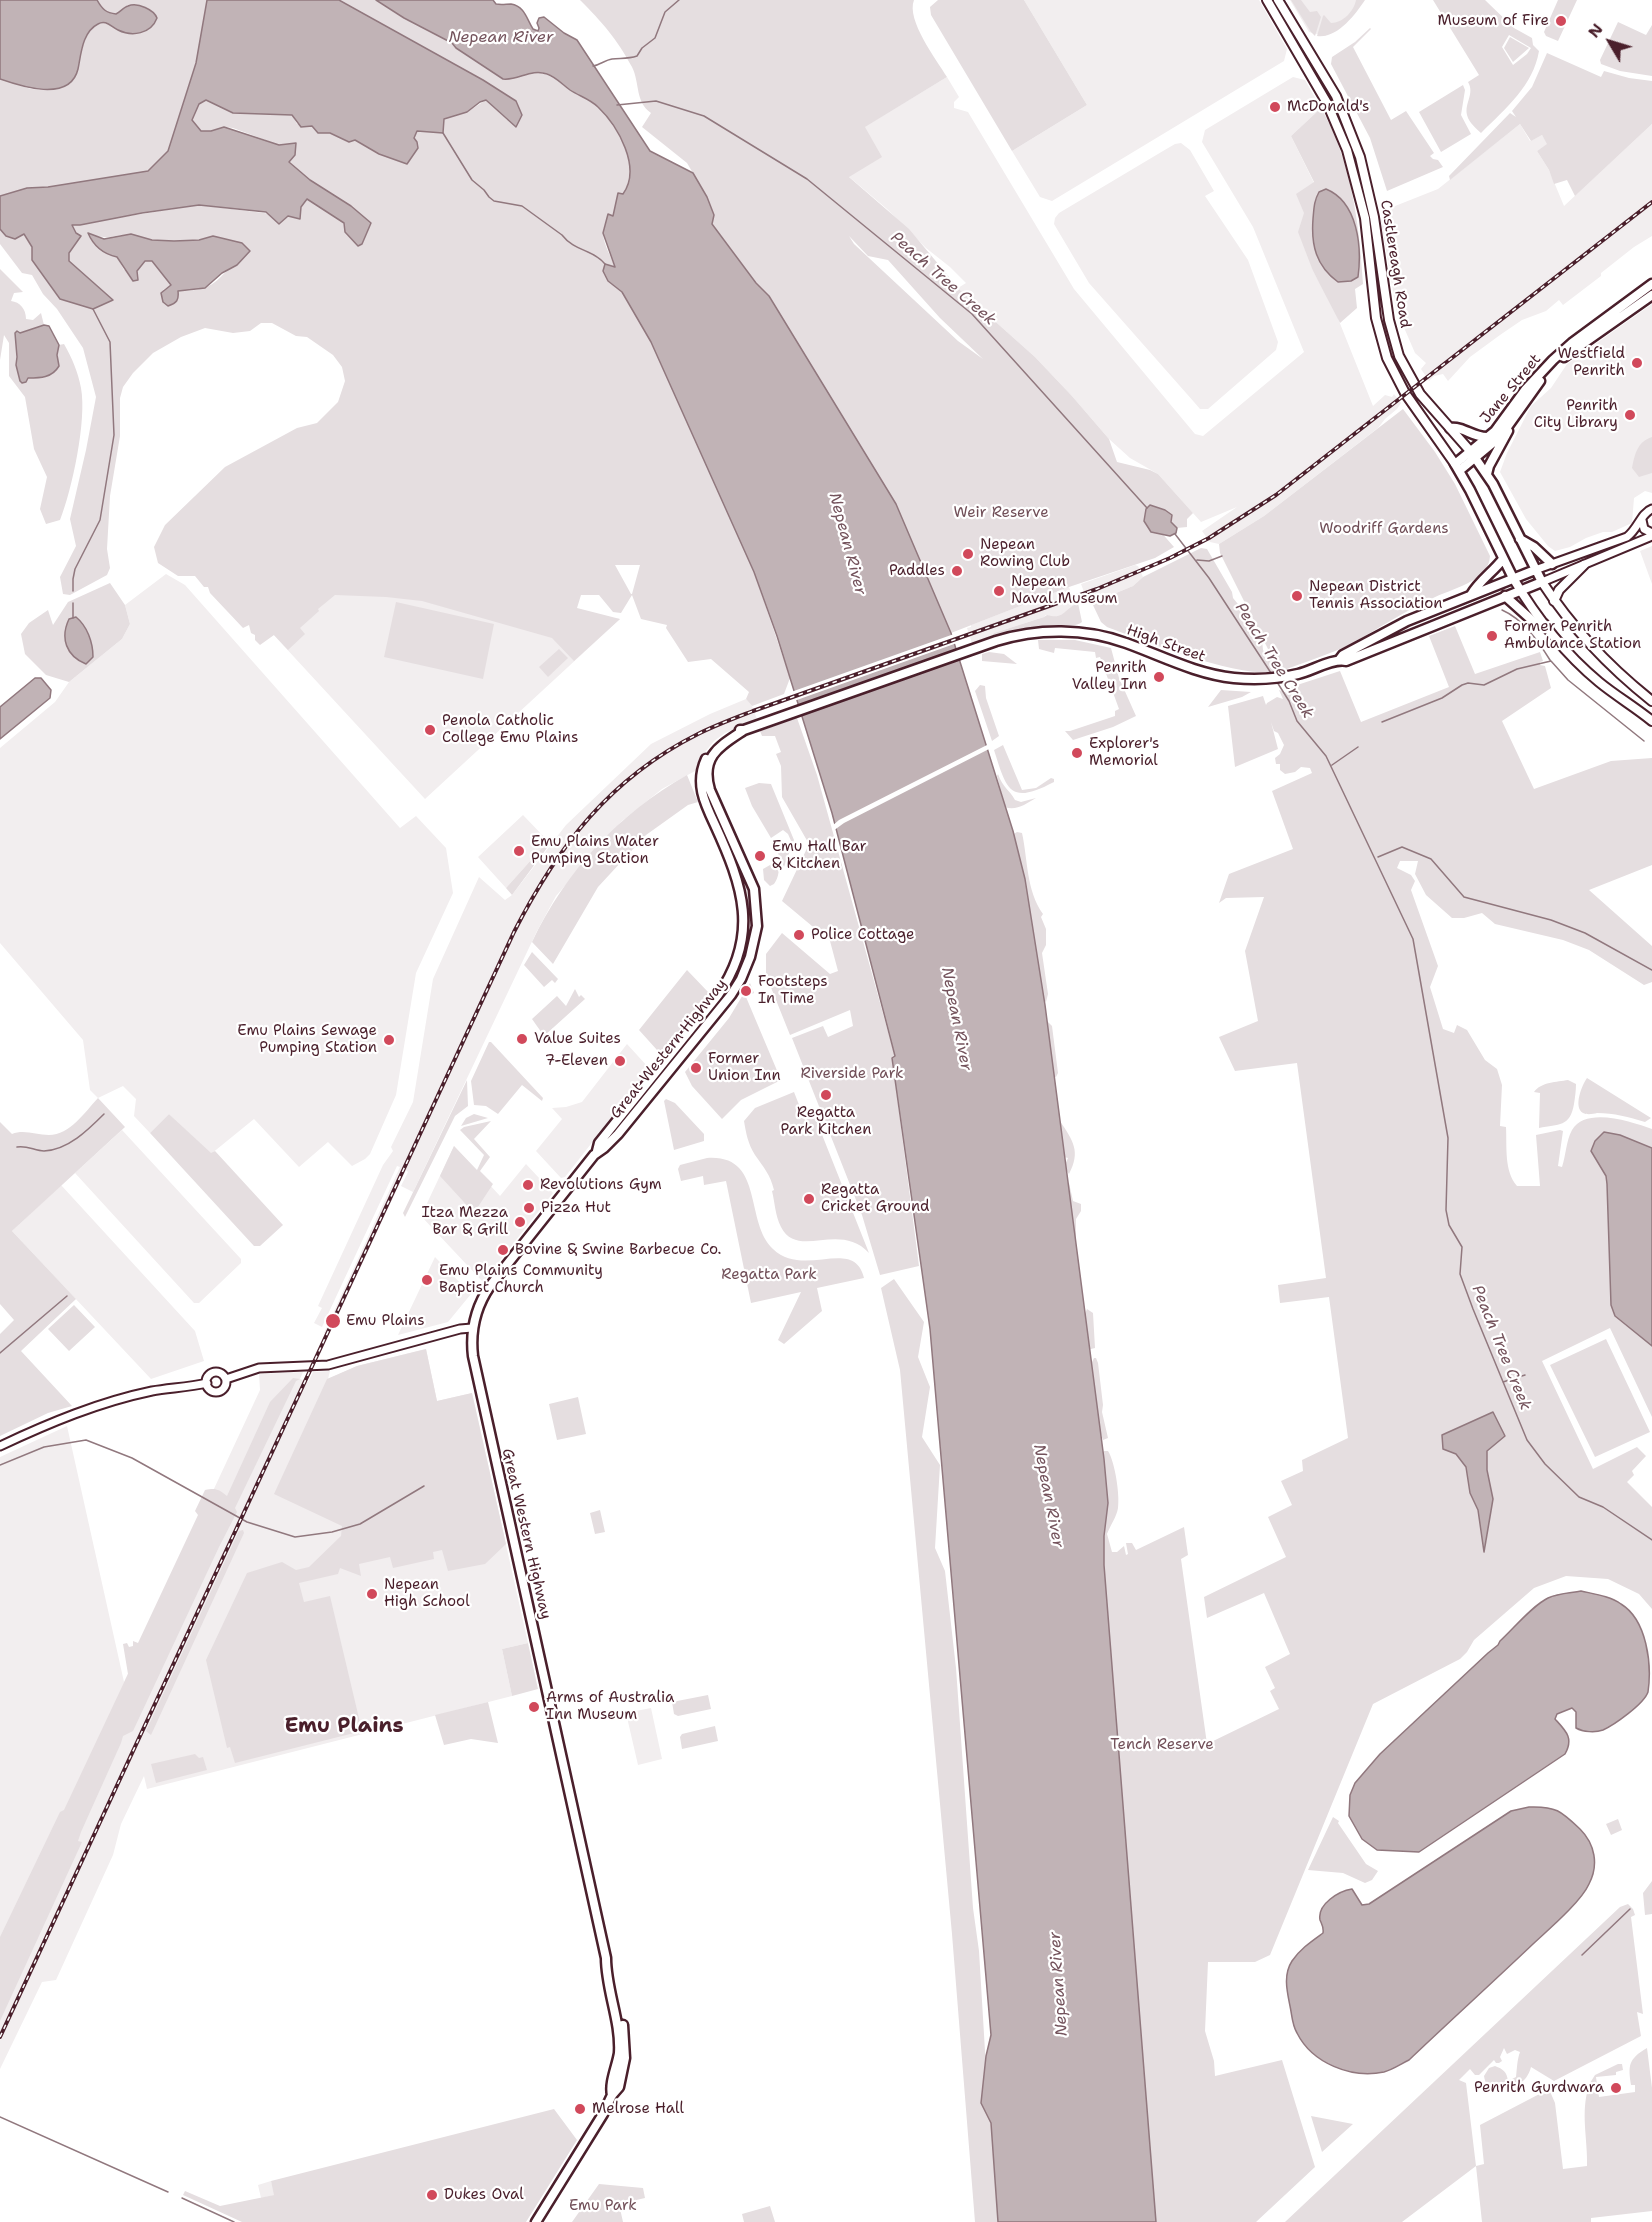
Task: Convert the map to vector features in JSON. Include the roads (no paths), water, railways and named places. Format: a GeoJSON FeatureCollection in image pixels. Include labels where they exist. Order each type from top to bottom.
{"type":"FeatureCollection","features":[{"type":"Feature","properties":{"kind":"highway","name":"Jane Street"},"geometry":{"type":"LineString","coordinates":[[1474,455],[1525,390],[1553,360],[1572,343],[1652,284]]}},
{"type":"Feature","properties":{"kind":"highway","name":"Jane Street"},"geometry":{"type":"LineString","coordinates":[[1459,470],[1511,423],[1538,383],[1561,359],[1652,296]]}},
{"type":"Feature","properties":{"kind":"highway"},"geometry":{"type":"LineString","coordinates":[[1487,474],[1511,423]]}},
{"type":"Feature","properties":{"kind":"highway"},"geometry":{"type":"LineString","coordinates":[[1450,428],[1458,427],[1474,436],[1489,437]]}},
{"type":"Feature","properties":{"kind":"highway","name":"Castlereagh Road"},"geometry":{"type":"LineString","coordinates":[[1474,455],[1487,474],[1542,582]]}},
{"type":"Feature","properties":{"kind":"highway","name":"Castlereagh Road"},"geometry":{"type":"LineString","coordinates":[[1459,470],[1513,578]]}},
{"type":"Feature","properties":{"kind":"highway"},"geometry":{"type":"LineString","coordinates":[[1519,539],[1534,547],[1552,564]]}},
{"type":"Feature","properties":{"kind":"highway","name":"High Street"},"geometry":{"type":"LineString","coordinates":[[1471,596],[1476,586],[1492,573],[1503,559]]}},
{"type":"Feature","properties":{"kind":"highway","name":"High Street"},"geometry":{"type":"LineString","coordinates":[[982,646],[1009,637],[1034,633],[1090,633],[1125,643],[1200,672],[1235,678],[1280,678],[1309,671],[1340,659],[1399,625],[1535,570]]}},
{"type":"Feature","properties":{"kind":"highway","name":"High Street"},"geometry":{"type":"LineString","coordinates":[[1340,659],[1346,661],[1542,582]]}},
{"type":"Feature","properties":{"kind":"highway"},"geometry":{"type":"LineString","coordinates":[[1505,596],[1534,622],[1544,624]]}},
{"type":"Feature","properties":{"kind":"highway","name":"Great Western Highway"},"geometry":{"type":"LineString","coordinates":[[536,2222],[603,2114],[612,2095],[616,2085],[619,2043],[606,1958],[473,1356],[472,1328],[478,1307],[490,1286],[597,1151],[599,1143],[718,995],[733,971],[744,931],[741,895],[735,874],[700,788],[702,767],[713,747],[725,737],[739,730],[982,646]]}},
{"type":"Feature","properties":{"kind":"highway","name":"Great Western Highway"},"geometry":{"type":"LineString","coordinates":[[597,1151],[604,1148],[618,1134],[731,995],[750,957],[757,926],[754,889],[707,780],[709,764],[718,748],[744,730]]}},
{"type":"Feature","properties":{"kind":"main road","name":"Castlereagh Road"},"geometry":{"type":"LineString","coordinates":[[1267,0],[1324,97],[1347,150],[1365,218],[1376,318],[1387,358],[1399,384],[1459,470]]}},
{"type":"Feature","properties":{"kind":"main road","name":"Castlereagh Road"},"geometry":{"type":"LineString","coordinates":[[1278,0],[1336,96],[1360,156],[1374,217],[1389,320],[1400,356],[1417,390],[1474,455]]}},
{"type":"Feature","properties":{"kind":"main road","name":"High Street"},"geometry":{"type":"LineString","coordinates":[[1535,570],[1628,537],[1634,532],[1644,513],[1652,509]]}},
{"type":"Feature","properties":{"kind":"main road"},"geometry":{"type":"LineString","coordinates":[[1642,519],[1644,529],[1652,534]]}},
{"type":"Feature","properties":{"kind":"main road","name":"High Street"},"geometry":{"type":"LineString","coordinates":[[1542,582],[1584,566],[1652,534]]}},
{"type":"Feature","properties":{"kind":"main road"},"geometry":{"type":"LineString","coordinates":[[1554,601],[1559,590],[1584,566]]}},
{"type":"Feature","properties":{"kind":"main road"},"geometry":{"type":"LineString","coordinates":[[1513,578],[1544,624],[1589,673],[1652,721]]}},
{"type":"Feature","properties":{"kind":"main road"},"geometry":{"type":"LineString","coordinates":[[1542,582],[1571,623],[1593,647],[1652,701]]}},
{"type":"Feature","properties":{"kind":"main road"},"geometry":{"type":"LineString","coordinates":[[226,1379],[260,1368],[328,1365],[460,1329],[472,1328]]}},
{"type":"Feature","properties":{"kind":"main road"},"geometry":{"type":"LineString","coordinates":[[214,1372],[220,1372],[226,1379],[225,1387],[218,1391],[212,1391],[207,1383],[209,1375],[214,1372]]}},
{"type":"Feature","properties":{"kind":"main road"},"geometry":{"type":"LineString","coordinates":[[0,1446],[100,1405],[151,1392],[207,1383]]}},
{"type":"Feature","properties":{"kind":"water"},"geometry":{"type":"Polygon","coordinates":[[[0,0],[97,0],[110,13],[116,14],[126,7],[136,5],[149,10],[157,18],[150,28],[140,33],[123,32],[106,23],[98,24],[85,38],[78,69],[73,79],[65,86],[55,89],[31,88],[0,79],[0,0]]]}},
{"type":"Feature","properties":{"kind":"water"},"geometry":{"type":"Polygon","coordinates":[[[207,0],[339,0],[483,80],[516,101],[522,115],[516,127],[486,100],[480,102],[467,112],[444,119],[443,133],[417,131],[414,138],[418,148],[407,164],[379,154],[355,140],[349,142],[330,133],[318,133],[312,126],[301,127],[292,115],[233,113],[206,100],[199,104],[192,120],[201,131],[224,127],[279,145],[296,143],[295,155],[289,162],[310,180],[351,206],[371,223],[362,244],[358,246],[345,232],[344,223],[307,199],[301,207],[300,219],[288,216],[279,224],[266,212],[199,205],[72,225],[76,233],[81,236],[69,253],[69,261],[113,300],[93,309],[60,299],[32,260],[32,247],[24,234],[15,239],[6,236],[0,229],[0,196],[27,188],[48,187],[148,171],[168,151],[196,63],[207,0]]]}},
{"type":"Feature","properties":{"kind":"water","name":"Nepean River"},"geometry":{"type":"Polygon","coordinates":[[[376,0],[493,0],[496,4],[511,4],[520,7],[533,29],[538,31],[539,18],[544,17],[577,40],[650,151],[693,173],[714,215],[712,224],[756,283],[769,296],[896,504],[951,633],[1013,831],[1025,879],[1045,1005],[1104,1459],[1108,1503],[1104,1536],[1104,1565],[1156,2222],[998,2222],[991,2123],[981,2103],[986,2056],[991,2035],[930,1329],[892,1058],[895,1056],[832,813],[777,636],[754,572],[651,342],[622,292],[608,281],[603,271],[605,264],[615,267],[603,233],[608,214],[613,216],[618,193],[623,194],[628,184],[629,160],[625,148],[613,125],[598,107],[553,77],[547,74],[530,73],[503,79],[452,43],[404,18],[376,0]]]}},
{"type":"Feature","properties":{"kind":"water"},"geometry":{"type":"Polygon","coordinates":[[[1326,189],[1337,195],[1345,204],[1356,227],[1359,252],[1358,277],[1351,281],[1338,282],[1325,269],[1316,254],[1313,238],[1314,205],[1319,192],[1326,189]]]}},
{"type":"Feature","properties":{"kind":"water"},"geometry":{"type":"Polygon","coordinates":[[[88,233],[104,239],[131,234],[152,240],[174,241],[199,240],[213,236],[242,243],[250,251],[237,265],[222,273],[205,288],[178,291],[177,301],[168,306],[163,302],[161,293],[171,285],[152,261],[145,261],[137,271],[138,280],[133,281],[117,257],[100,249],[88,233]]]}},
{"type":"Feature","properties":{"kind":"water"},"geometry":{"type":"Polygon","coordinates":[[[44,325],[49,326],[59,345],[57,355],[59,366],[49,375],[28,378],[22,383],[16,365],[15,333],[44,325]]]}},
{"type":"Feature","properties":{"kind":"water"},"geometry":{"type":"Polygon","coordinates":[[[1150,505],[1172,515],[1171,522],[1177,528],[1176,533],[1170,536],[1151,532],[1144,521],[1146,509],[1150,505]]]}},
{"type":"Feature","properties":{"kind":"water"},"geometry":{"type":"Polygon","coordinates":[[[76,617],[89,635],[92,646],[93,657],[86,664],[79,661],[69,651],[65,639],[69,619],[76,617]]]}},
{"type":"Feature","properties":{"kind":"water"},"geometry":{"type":"Polygon","coordinates":[[[35,678],[41,678],[51,690],[50,698],[0,739],[0,707],[35,678]]]}},
{"type":"Feature","properties":{"kind":"water"},"geometry":{"type":"Polygon","coordinates":[[[1604,1132],[1620,1135],[1652,1148],[1652,1346],[1615,1316],[1611,1305],[1606,1176],[1591,1151],[1595,1141],[1604,1132]]]}},
{"type":"Feature","properties":{"kind":"water"},"geometry":{"type":"Polygon","coordinates":[[[1493,1412],[1505,1436],[1487,1451],[1487,1470],[1493,1499],[1484,1552],[1478,1510],[1470,1493],[1466,1467],[1456,1454],[1443,1449],[1442,1435],[1493,1412]]]}},
{"type":"Feature","properties":{"kind":"water"},"geometry":{"type":"Polygon","coordinates":[[[1581,1591],[1617,1601],[1630,1611],[1637,1621],[1646,1643],[1649,1669],[1648,1692],[1641,1702],[1614,1724],[1596,1732],[1576,1728],[1576,1712],[1572,1708],[1557,1714],[1555,1719],[1569,1739],[1565,1754],[1419,1852],[1377,1850],[1362,1839],[1349,1816],[1350,1795],[1355,1783],[1380,1754],[1498,1645],[1536,1606],[1552,1596],[1581,1591]]]}},
{"type":"Feature","properties":{"kind":"water"},"geometry":{"type":"Polygon","coordinates":[[[1529,1807],[1546,1807],[1558,1811],[1580,1829],[1589,1841],[1594,1855],[1594,1870],[1585,1891],[1572,1907],[1409,2060],[1384,2072],[1371,2074],[1346,2071],[1312,2053],[1294,2027],[1286,1983],[1289,1966],[1295,1957],[1306,1945],[1323,1933],[1320,1914],[1325,1904],[1335,1895],[1352,1889],[1362,1905],[1369,1904],[1511,1811],[1529,1807]]]}},
{"type":"Feature","properties":{"kind":"waterway"},"geometry":{"type":"LineString","coordinates":[[593,66],[609,60],[637,56],[642,48],[655,38],[665,12],[679,0]]}},
{"type":"Feature","properties":{"kind":"waterway","name":"Peach Tree Creek"},"geometry":{"type":"LineString","coordinates":[[617,105],[656,101],[704,116],[807,179],[972,314],[1147,508]]}},
{"type":"Feature","properties":{"kind":"waterway"},"geometry":{"type":"LineString","coordinates":[[443,133],[472,180],[489,197],[494,201],[522,206],[572,244],[605,264]]}},
{"type":"Feature","properties":{"kind":"waterway"},"geometry":{"type":"LineString","coordinates":[[73,591],[75,569],[100,520],[114,435],[110,342],[93,309]]}},
{"type":"Feature","properties":{"kind":"waterway","name":"Peach Tree Creek"},"geometry":{"type":"LineString","coordinates":[[1175,534],[1209,578],[1271,673]]}},
{"type":"Feature","properties":{"kind":"waterway"},"geometry":{"type":"LineString","coordinates":[[1197,560],[1209,561],[1222,556]]}},
{"type":"Feature","properties":{"kind":"waterway"},"geometry":{"type":"LineString","coordinates":[[73,603],[73,618]]}},
{"type":"Feature","properties":{"kind":"waterway"},"geometry":{"type":"LineString","coordinates":[[1502,610],[1523,625],[1550,660]]}},
{"type":"Feature","properties":{"kind":"waterway"},"geometry":{"type":"LineString","coordinates":[[1382,722],[1442,698],[1462,685],[1468,683],[1484,685],[1517,669],[1551,661],[1568,680],[1644,741]]}},
{"type":"Feature","properties":{"kind":"waterway","name":"Peach Tree Creek"},"geometry":{"type":"LineString","coordinates":[[1277,682],[1289,701],[1297,721],[1326,756],[1413,939],[1448,1138],[1446,1210],[1449,1225],[1462,1247],[1460,1274],[1527,1440],[1545,1464],[1579,1497],[1603,1507],[1652,1540]]}},
{"type":"Feature","properties":{"kind":"waterway"},"geometry":{"type":"LineString","coordinates":[[1332,765],[1358,747]]}},
{"type":"Feature","properties":{"kind":"waterway"},"geometry":{"type":"LineString","coordinates":[[1378,857],[1402,847],[1431,859],[1464,897],[1551,920],[1585,933],[1652,970]]}},
{"type":"Feature","properties":{"kind":"waterway"},"geometry":{"type":"LineString","coordinates":[[17,1147],[44,1151],[61,1147],[84,1132],[104,1114]]}},
{"type":"Feature","properties":{"kind":"waterway"},"geometry":{"type":"LineString","coordinates":[[0,1353],[67,1296]]}},
{"type":"Feature","properties":{"kind":"waterway"},"geometry":{"type":"LineString","coordinates":[[1503,1382],[1525,1375]]}},
{"type":"Feature","properties":{"kind":"waterway"},"geometry":{"type":"LineString","coordinates":[[0,1465],[44,1447],[86,1440],[132,1458],[247,1522],[295,1537],[332,1532],[360,1524],[424,1486]]}},
{"type":"Feature","properties":{"kind":"waterway"},"geometry":{"type":"LineString","coordinates":[[1582,1955],[1630,1909]]}},
{"type":"Feature","properties":{"kind":"waterway"},"geometry":{"type":"LineString","coordinates":[[0,2117],[168,2192]]}},
{"type":"Feature","properties":{"kind":"waterway"},"geometry":{"type":"LineString","coordinates":[[182,2198],[234,2222]]}},
{"type":"Feature","properties":{"kind":"railway"},"geometry":{"type":"LineString","coordinates":[[0,2037],[514,932],[549,871],[590,817],[638,771],[698,734],[753,711],[1097,589],[1170,558],[1209,538],[1276,495],[1652,202]]}},
{"type":"Feature","properties":{"kind":"place","name":"Museum of Fire"},"geometry":{"type":"Point","coordinates":[1561,21]}},
{"type":"Feature","properties":{"kind":"place","name":"McDonald's"},"geometry":{"type":"Point","coordinates":[1275,107]}},
{"type":"Feature","properties":{"kind":"place","name":"Westfield Penrith"},"geometry":{"type":"Point","coordinates":[1637,363]}},
{"type":"Feature","properties":{"kind":"place","name":"Penrith City Library"},"geometry":{"type":"Point","coordinates":[1630,415]}},
{"type":"Feature","properties":{"kind":"place","name":"Nepean Rowing Club"},"geometry":{"type":"Point","coordinates":[968,554]}},
{"type":"Feature","properties":{"kind":"place","name":"Paddles"},"geometry":{"type":"Point","coordinates":[957,571]}},
{"type":"Feature","properties":{"kind":"place","name":"Nepean Naval Museum"},"geometry":{"type":"Point","coordinates":[999,591]}},
{"type":"Feature","properties":{"kind":"place","name":"Nepean District Tennis Association"},"geometry":{"type":"Point","coordinates":[1297,596]}},
{"type":"Feature","properties":{"kind":"place","name":"Former Penrith Ambulance Station"},"geometry":{"type":"Point","coordinates":[1492,636]}},
{"type":"Feature","properties":{"kind":"place","name":"Penrith Valley Inn"},"geometry":{"type":"Point","coordinates":[1159,677]}},
{"type":"Feature","properties":{"kind":"place","name":"Penola Catholic College Emu Plains"},"geometry":{"type":"Point","coordinates":[430,730]}},
{"type":"Feature","properties":{"kind":"place","name":"Explorer's Memorial"},"geometry":{"type":"Point","coordinates":[1077,753]}},
{"type":"Feature","properties":{"kind":"place","name":"Emu Plains Water Pumping Station"},"geometry":{"type":"Point","coordinates":[519,851]}},
{"type":"Feature","properties":{"kind":"place","name":"Emu Hall Bar & Kitchen"},"geometry":{"type":"Point","coordinates":[760,856]}},
{"type":"Feature","properties":{"kind":"place","name":"Police Cottage"},"geometry":{"type":"Point","coordinates":[799,935]}},
{"type":"Feature","properties":{"kind":"place","name":"Footsteps In Time"},"geometry":{"type":"Point","coordinates":[746,991]}},
{"type":"Feature","properties":{"kind":"place","name":"Value Suites"},"geometry":{"type":"Point","coordinates":[522,1039]}},
{"type":"Feature","properties":{"kind":"place","name":"Emu Plains Sewage Pumping Station"},"geometry":{"type":"Point","coordinates":[389,1040]}},
{"type":"Feature","properties":{"kind":"place","name":"7-Eleven"},"geometry":{"type":"Point","coordinates":[620,1061]}},
{"type":"Feature","properties":{"kind":"place","name":"Former Union Inn"},"geometry":{"type":"Point","coordinates":[696,1068]}},
{"type":"Feature","properties":{"kind":"place","name":"Regatta Park Kitchen"},"geometry":{"type":"Point","coordinates":[826,1095]}},
{"type":"Feature","properties":{"kind":"place","name":"Revolutions Gym"},"geometry":{"type":"Point","coordinates":[528,1185]}},
{"type":"Feature","properties":{"kind":"place","name":"Regatta Cricket Ground"},"geometry":{"type":"Point","coordinates":[809,1199]}},
{"type":"Feature","properties":{"kind":"place","name":"Pizza Hut"},"geometry":{"type":"Point","coordinates":[529,1208]}},
{"type":"Feature","properties":{"kind":"place","name":"Itza Mezza Bar & Grill"},"geometry":{"type":"Point","coordinates":[520,1222]}},
{"type":"Feature","properties":{"kind":"place","name":"Bovine & Swine Barbecue Co."},"geometry":{"type":"Point","coordinates":[503,1250]}},
{"type":"Feature","properties":{"kind":"place","name":"Emu Plains Community Baptist Church"},"geometry":{"type":"Point","coordinates":[427,1280]}},
{"type":"Feature","properties":{"kind":"place","name":"Emu Plains"},"geometry":{"type":"Point","coordinates":[333,1321]}},
{"type":"Feature","properties":{"kind":"place","name":"Nepean High School"},"geometry":{"type":"Point","coordinates":[372,1594]}},
{"type":"Feature","properties":{"kind":"place","name":"Arms of Australia Inn Museum"},"geometry":{"type":"Point","coordinates":[534,1707]}},
{"type":"Feature","properties":{"kind":"place","name":"Penrith Gurdwara"},"geometry":{"type":"Point","coordinates":[1616,2088]}},
{"type":"Feature","properties":{"kind":"place","name":"Melrose Hall"},"geometry":{"type":"Point","coordinates":[580,2109]}},
{"type":"Feature","properties":{"kind":"place","name":"Dukes Oval"},"geometry":{"type":"Point","coordinates":[432,2195]}},
{"type":"Feature","properties":{"kind":"district","name":"Emu Plains"},"geometry":{"type":"Point","coordinates":[344,1727]}},
{"type":"Feature","properties":{"kind":"park label","name":"Weir Reserve"},"geometry":{"type":"Point","coordinates":[1001,513]}},
{"type":"Feature","properties":{"kind":"park label","name":"Woodriff Gardens"},"geometry":{"type":"Point","coordinates":[1384,529]}},
{"type":"Feature","properties":{"kind":"park label","name":"Riverside Park"},"geometry":{"type":"Point","coordinates":[852,1074]}},
{"type":"Feature","properties":{"kind":"park label","name":"Regatta Park"},"geometry":{"type":"Point","coordinates":[769,1275]}},
{"type":"Feature","properties":{"kind":"park label","name":"Tench Reserve"},"geometry":{"type":"Point","coordinates":[1162,1745]}},
{"type":"Feature","properties":{"kind":"park label","name":"Emu Park"},"geometry":{"type":"Point","coordinates":[603,2206]}}]}
